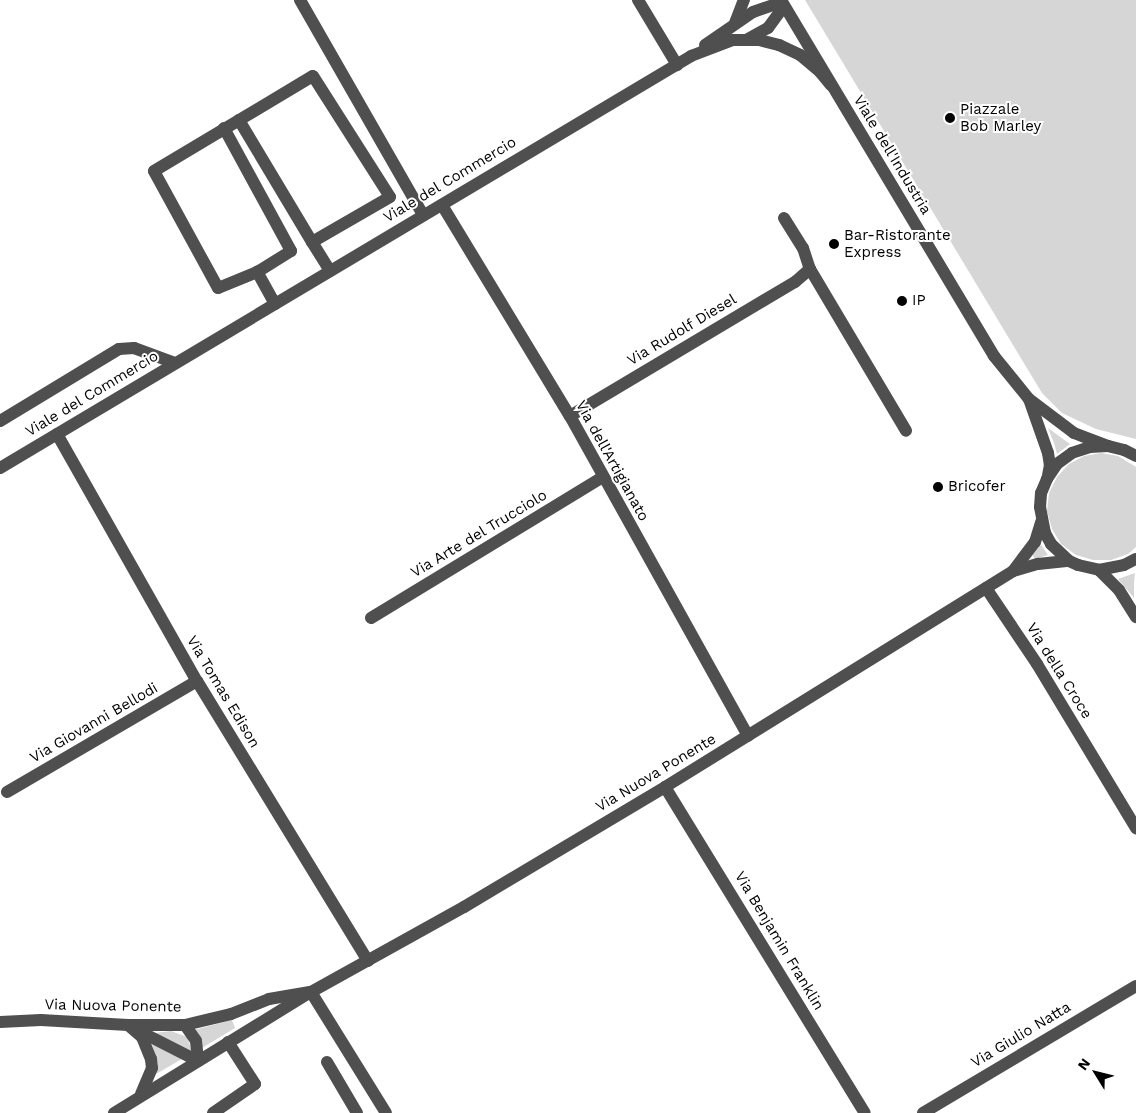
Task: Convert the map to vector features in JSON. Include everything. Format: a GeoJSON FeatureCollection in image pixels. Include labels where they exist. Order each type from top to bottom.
{"type":"FeatureCollection","features":[{"type":"Feature","properties":{"kind":"street"},"geometry":{"type":"LineString","coordinates":[[300,0],[423,215]]}},
{"type":"Feature","properties":{"kind":"street"},"geometry":{"type":"LineString","coordinates":[[638,0],[677,65]]}},
{"type":"Feature","properties":{"kind":"street"},"geometry":{"type":"LineString","coordinates":[[735,23],[744,0]]}},
{"type":"Feature","properties":{"kind":"street"},"geometry":{"type":"LineString","coordinates":[[691,56],[735,23],[763,7],[782,3]]}},
{"type":"Feature","properties":{"kind":"street"},"geometry":{"type":"LineString","coordinates":[[748,38],[768,28],[782,3]]}},
{"type":"Feature","properties":{"kind":"street","name":"Viale dell'Industria"},"geometry":{"type":"LineString","coordinates":[[782,3],[994,356],[1028,399],[1074,433],[1136,456]]}},
{"type":"Feature","properties":{"kind":"street"},"geometry":{"type":"LineString","coordinates":[[748,38],[768,42],[800,54],[831,85]]}},
{"type":"Feature","properties":{"kind":"street","name":"Viale del Commercio"},"geometry":{"type":"LineString","coordinates":[[0,468],[691,56],[720,44],[748,38]]}},
{"type":"Feature","properties":{"kind":"street"},"geometry":{"type":"LineString","coordinates":[[224,128],[291,251],[257,272],[218,288],[154,172],[224,128],[313,76],[390,197],[312,242]]}},
{"type":"Feature","properties":{"kind":"street"},"geometry":{"type":"LineString","coordinates":[[238,120],[330,271]]}},
{"type":"Feature","properties":{"kind":"street","name":"Via dell'Artigianato"},"geometry":{"type":"LineString","coordinates":[[442,204],[570,416],[748,736]]}},
{"type":"Feature","properties":{"kind":"street"},"geometry":{"type":"LineString","coordinates":[[784,218],[803,248],[810,270],[906,431]]}},
{"type":"Feature","properties":{"kind":"street","name":"Via Rudolf Diesel"},"geometry":{"type":"LineString","coordinates":[[570,416],[795,282],[810,270]]}},
{"type":"Feature","properties":{"kind":"street"},"geometry":{"type":"LineString","coordinates":[[257,272],[275,304]]}},
{"type":"Feature","properties":{"kind":"street","name":"Viale del Commercio"},"geometry":{"type":"LineString","coordinates":[[0,421],[119,349],[134,348],[175,363]]}},
{"type":"Feature","properties":{"kind":"street","name":"Viale dell'Industria"},"geometry":{"type":"LineString","coordinates":[[1028,399],[1048,453],[1050,465],[1047,479]]}},
{"type":"Feature","properties":{"kind":"street","name":"Via Tomas Edison"},"geometry":{"type":"LineString","coordinates":[[57,434],[197,681],[368,961]]}},
{"type":"Feature","properties":{"kind":"street"},"geometry":{"type":"LineString","coordinates":[[1108,446],[1090,447],[1072,453],[1058,464],[1047,479],[1041,492],[1041,522],[1051,544],[1069,560],[1078,565],[1099,570],[1124,566],[1136,559]]}},
{"type":"Feature","properties":{"kind":"street","name":"Via Arte del Trucciolo"},"geometry":{"type":"LineString","coordinates":[[371,618],[603,477]]}},
{"type":"Feature","properties":{"kind":"street","name":"Via Nuova Ponente"},"geometry":{"type":"LineString","coordinates":[[1013,572],[1035,542],[1041,522]]}},
{"type":"Feature","properties":{"kind":"street","name":"Via Nuova Ponente"},"geometry":{"type":"LineString","coordinates":[[114,1113],[311,992],[368,961],[665,787],[1013,572],[1038,564],[1069,560]]}},
{"type":"Feature","properties":{"kind":"street"},"geometry":{"type":"LineString","coordinates":[[1099,570],[1118,590],[1136,617]]}},
{"type":"Feature","properties":{"kind":"street","name":"Via della Croce"},"geometry":{"type":"LineString","coordinates":[[986,588],[1037,664],[1136,828]]}},
{"type":"Feature","properties":{"kind":"street","name":"Via Giovanni Bellodi"},"geometry":{"type":"LineString","coordinates":[[7,792],[197,681]]}},
{"type":"Feature","properties":{"kind":"street","name":"Via Benjamin Franklin"},"geometry":{"type":"LineString","coordinates":[[665,787],[865,1113]]}},
{"type":"Feature","properties":{"kind":"street","name":"Via Giulio Natta"},"geometry":{"type":"LineString","coordinates":[[923,1113],[1136,986]]}},
{"type":"Feature","properties":{"kind":"street"},"geometry":{"type":"LineString","coordinates":[[311,992],[386,1113]]}},
{"type":"Feature","properties":{"kind":"street","name":"Via Nuova Ponente"},"geometry":{"type":"LineString","coordinates":[[0,1022],[41,1020],[128,1025],[185,1024],[231,1014],[270,1000],[311,992]]}},
{"type":"Feature","properties":{"kind":"street"},"geometry":{"type":"LineString","coordinates":[[231,1014],[246,1032]]}},
{"type":"Feature","properties":{"kind":"street"},"geometry":{"type":"LineString","coordinates":[[185,1024],[196,1041],[198,1061]]}},
{"type":"Feature","properties":{"kind":"street"},"geometry":{"type":"LineString","coordinates":[[128,1025],[198,1061]]}},
{"type":"Feature","properties":{"kind":"street"},"geometry":{"type":"LineString","coordinates":[[128,1025],[142,1037],[151,1058],[152,1068],[141,1095]]}},
{"type":"Feature","properties":{"kind":"street"},"geometry":{"type":"LineString","coordinates":[[213,1113],[255,1084],[228,1042]]}},
{"type":"Feature","properties":{"kind":"street"},"geometry":{"type":"LineString","coordinates":[[327,1062],[357,1113]]}},
{"type":"Feature","properties":{"kind":"shaded area"},"geometry":{"type":"Polygon","coordinates":[[[805,0],[1136,0],[1136,439],[1096,429],[1062,413],[1042,393],[805,0]]]}},
{"type":"Feature","properties":{"kind":"shaded area"},"geometry":{"type":"Polygon","coordinates":[[[1048,428],[1070,444],[1057,454],[1054,443],[1048,428]]]}},
{"type":"Feature","properties":{"kind":"shaded area"},"geometry":{"type":"Polygon","coordinates":[[[1101,453],[1118,456],[1136,467],[1136,547],[1128,554],[1111,560],[1093,560],[1076,555],[1061,544],[1052,529],[1047,511],[1049,493],[1057,477],[1069,464],[1084,456],[1101,453]]]}},
{"type":"Feature","properties":{"kind":"shaded area"},"geometry":{"type":"Polygon","coordinates":[[[1040,543],[1048,555],[1035,559],[1032,554],[1040,543]]]}},
{"type":"Feature","properties":{"kind":"shaded area"},"geometry":{"type":"Polygon","coordinates":[[[1135,573],[1134,583],[1134,598],[1118,579],[1135,573]]]}},
{"type":"Feature","properties":{"kind":"shaded area"},"geometry":{"type":"Polygon","coordinates":[[[232,1020],[235,1028],[202,1048],[199,1034],[194,1030],[232,1020]]]}},
{"type":"Feature","properties":{"kind":"shaded area"},"geometry":{"type":"Polygon","coordinates":[[[171,1031],[187,1037],[192,1051],[155,1033],[171,1031]]]}},
{"type":"Feature","properties":{"kind":"shaded area"},"geometry":{"type":"Polygon","coordinates":[[[152,1044],[182,1059],[156,1074],[157,1063],[152,1044]]]}},
{"type":"Feature","properties":{"kind":"place","name":"Piazzale Bob Marley"},"geometry":{"type":"Point","coordinates":[950,118]}},
{"type":"Feature","properties":{"kind":"place","name":"Bar-Ristorante Express"},"geometry":{"type":"Point","coordinates":[834,244]}},
{"type":"Feature","properties":{"kind":"place","name":"IP"},"geometry":{"type":"Point","coordinates":[902,301]}},
{"type":"Feature","properties":{"kind":"place","name":"Bricofer"},"geometry":{"type":"Point","coordinates":[938,487]}}]}
